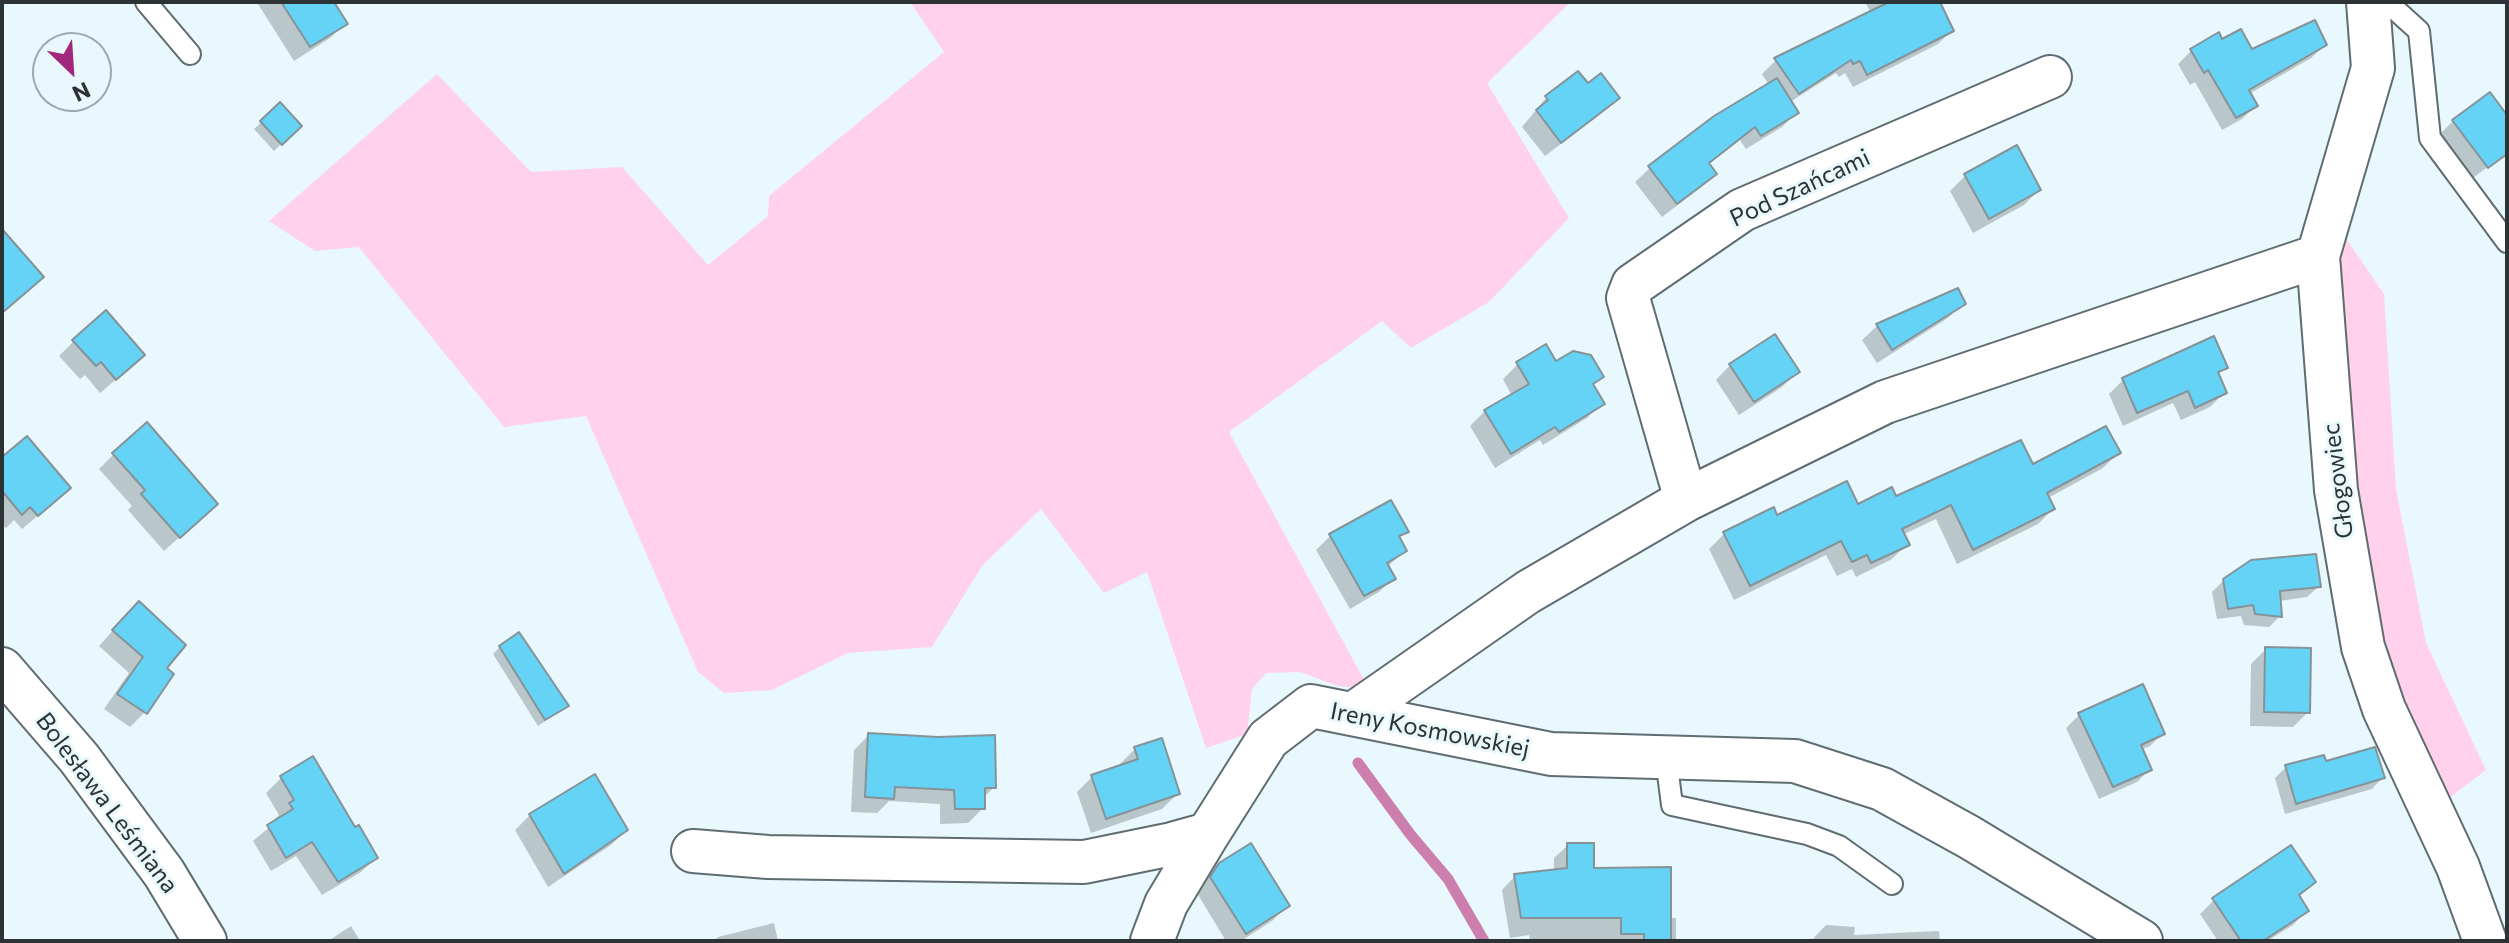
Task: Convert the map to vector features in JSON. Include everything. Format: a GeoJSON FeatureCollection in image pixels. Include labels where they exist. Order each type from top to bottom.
{"type":"FeatureCollection","features":[{"type":"Feature","properties":{"kind":"street","name":"Głogowiec"},"geometry":{"type":"LineString","coordinates":[[2368,2],[2373,68],[2318,256],[2336,490],[2363,647],[2384,709],[2458,867],[2485,941]]}},
{"type":"Feature","properties":{"kind":"street","name":"Pod Szańcami"},"geometry":{"type":"LineString","coordinates":[[1686,500],[1628,298],[1633,285],[1742,210],[2050,77]]}},
{"type":"Feature","properties":{"kind":"street"},"geometry":{"type":"LineString","coordinates":[[1353,714],[1528,592],[1686,500],[1885,402],[2318,256]]}},
{"type":"Feature","properties":{"kind":"street","name":"Bolesława Leśmiana"},"geometry":{"type":"LineString","coordinates":[[2,669],[79,758],[164,873],[205,941]]}},
{"type":"Feature","properties":{"kind":"street","name":"Ireny Kosmowskiej"},"geometry":{"type":"LineString","coordinates":[[1152,941],[1166,904],[1268,739],[1311,706],[1551,754],[1795,761],[1882,789],[2141,941]]}},
{"type":"Feature","properties":{"kind":"street"},"geometry":{"type":"LineString","coordinates":[[693,851],[768,857],[1084,862],[1208,834]]}},
{"type":"Feature","properties":{"kind":"lane"},"geometry":{"type":"LineString","coordinates":[[146,2],[190,54]]}},
{"type":"Feature","properties":{"kind":"lane"},"geometry":{"type":"LineString","coordinates":[[2387,2],[2419,31],[2430,138],[2507,242]]}},
{"type":"Feature","properties":{"kind":"lane"},"geometry":{"type":"LineString","coordinates":[[1666,758],[1672,805],[1807,834],[1839,846],[1892,884]]}},
{"type":"Feature","properties":{"kind":"shaded area"},"geometry":{"type":"Polygon","coordinates":[[[910,2],[1571,2],[1487,83],[1569,218],[1489,302],[1411,348],[1382,321],[1229,432],[1369,689],[1338,686],[1300,672],[1266,673],[1252,689],[1247,734],[1206,748],[1147,572],[1104,593],[1041,509],[982,566],[932,647],[848,653],[772,690],[724,693],[698,672],[586,416],[504,427],[359,247],[315,251],[269,221],[437,74],[531,172],[622,167],[708,265],[768,216],[769,196],[944,52],[910,2]]]}},
{"type":"Feature","properties":{"kind":"shaded area"},"geometry":{"type":"Polygon","coordinates":[[[2343,234],[2384,294],[2396,489],[2426,643],[2486,770],[2440,805],[2355,669],[2302,271],[2343,234]]]}},
{"type":"Feature","properties":{"kind":"building"},"geometry":{"type":"Polygon","coordinates":[[[281,2],[334,2],[348,24],[310,47],[281,2]]]}},
{"type":"Feature","properties":{"kind":"building"},"geometry":{"type":"Polygon","coordinates":[[[1889,2],[1940,2],[1954,31],[1867,75],[1860,61],[1853,64],[1851,60],[1799,94],[1774,58],[1889,2]]]}},
{"type":"Feature","properties":{"kind":"building"},"geometry":{"type":"Polygon","coordinates":[[[2315,20],[2327,45],[2249,90],[2258,106],[2236,118],[2208,70],[2204,73],[2190,49],[2219,32],[2222,39],[2241,29],[2252,49],[2315,20]]]}},
{"type":"Feature","properties":{"kind":"building"},"geometry":{"type":"Polygon","coordinates":[[[1578,71],[1588,83],[1601,73],[1620,98],[1561,143],[1536,110],[1548,100],[1545,96],[1578,71]]]}},
{"type":"Feature","properties":{"kind":"building"},"geometry":{"type":"Polygon","coordinates":[[[1777,78],[1799,113],[1761,136],[1755,127],[1709,163],[1717,174],[1677,204],[1648,166],[1714,116],[1777,78]]]}},
{"type":"Feature","properties":{"kind":"building"},"geometry":{"type":"Polygon","coordinates":[[[2490,92],[2507,115],[2507,154],[2488,168],[2452,120],[2490,92]]]}},
{"type":"Feature","properties":{"kind":"building"},"geometry":{"type":"Polygon","coordinates":[[[280,102],[302,126],[282,145],[260,121],[280,102]]]}},
{"type":"Feature","properties":{"kind":"building"},"geometry":{"type":"Polygon","coordinates":[[[2017,145],[2041,190],[1989,219],[1964,174],[2017,145]]]}},
{"type":"Feature","properties":{"kind":"building"},"geometry":{"type":"Polygon","coordinates":[[[2,229],[44,277],[2,313],[2,229]]]}},
{"type":"Feature","properties":{"kind":"building"},"geometry":{"type":"Polygon","coordinates":[[[1958,288],[1966,304],[1892,350],[1876,324],[1958,288]]]}},
{"type":"Feature","properties":{"kind":"building"},"geometry":{"type":"Polygon","coordinates":[[[106,310],[145,355],[116,380],[101,362],[96,366],[72,340],[106,310]]]}},
{"type":"Feature","properties":{"kind":"building"},"geometry":{"type":"Polygon","coordinates":[[[1775,334],[1800,372],[1754,402],[1729,364],[1775,334]]]}},
{"type":"Feature","properties":{"kind":"building"},"geometry":{"type":"Polygon","coordinates":[[[2214,336],[2228,368],[2218,372],[2227,393],[2195,408],[2188,391],[2137,413],[2122,378],[2214,336]]]}},
{"type":"Feature","properties":{"kind":"building"},"geometry":{"type":"Polygon","coordinates":[[[1546,344],[1556,361],[1573,351],[1591,355],[1604,377],[1593,384],[1605,404],[1559,432],[1555,427],[1511,454],[1484,410],[1529,384],[1516,362],[1546,344]]]}},
{"type":"Feature","properties":{"kind":"building"},"geometry":{"type":"Polygon","coordinates":[[[147,422],[218,504],[180,538],[141,494],[145,490],[112,453],[147,422]]]}},
{"type":"Feature","properties":{"kind":"building"},"geometry":{"type":"Polygon","coordinates":[[[2106,426],[2121,453],[2047,493],[2055,509],[1973,550],[1951,505],[1902,529],[1910,545],[1871,563],[1867,555],[1852,562],[1841,541],[1750,586],[1723,532],[1774,507],[1777,515],[1847,481],[1858,504],[1892,487],[1896,496],[2021,440],[2033,464],[2106,426]]]}},
{"type":"Feature","properties":{"kind":"building"},"geometry":{"type":"Polygon","coordinates":[[[27,436],[71,488],[38,516],[30,507],[22,515],[2,491],[2,457],[27,436]]]}},
{"type":"Feature","properties":{"kind":"building"},"geometry":{"type":"Polygon","coordinates":[[[1391,500],[1409,532],[1399,536],[1407,551],[1387,563],[1396,579],[1364,596],[1329,534],[1391,500]]]}},
{"type":"Feature","properties":{"kind":"building"},"geometry":{"type":"Polygon","coordinates":[[[2316,554],[2321,587],[2280,591],[2282,617],[2255,614],[2253,605],[2228,609],[2223,579],[2251,560],[2316,554]]]}},
{"type":"Feature","properties":{"kind":"building"},"geometry":{"type":"Polygon","coordinates":[[[139,601],[186,645],[167,668],[174,674],[147,714],[117,694],[143,657],[112,630],[139,601]]]}},
{"type":"Feature","properties":{"kind":"building"},"geometry":{"type":"Polygon","coordinates":[[[519,632],[569,706],[545,720],[499,646],[519,632]]]}},
{"type":"Feature","properties":{"kind":"building"},"geometry":{"type":"Polygon","coordinates":[[[2265,647],[2311,648],[2310,713],[2264,712],[2265,647]]]}},
{"type":"Feature","properties":{"kind":"building"},"geometry":{"type":"Polygon","coordinates":[[[2143,684],[2165,734],[2141,745],[2152,770],[2113,787],[2078,713],[2143,684]]]}},
{"type":"Feature","properties":{"kind":"building"},"geometry":{"type":"Polygon","coordinates":[[[868,733],[938,737],[995,735],[996,788],[985,788],[985,809],[955,809],[954,790],[895,787],[894,799],[865,797],[868,733]]]}},
{"type":"Feature","properties":{"kind":"building"},"geometry":{"type":"Polygon","coordinates":[[[1162,738],[1180,794],[1106,819],[1091,775],[1138,759],[1134,747],[1162,738]]]}},
{"type":"Feature","properties":{"kind":"building"},"geometry":{"type":"Polygon","coordinates":[[[2375,747],[2385,778],[2296,804],[2285,765],[2324,755],[2326,761],[2375,747]]]}},
{"type":"Feature","properties":{"kind":"building"},"geometry":{"type":"Polygon","coordinates":[[[313,756],[355,827],[359,825],[378,858],[338,882],[312,842],[286,858],[267,825],[293,809],[289,803],[294,800],[280,776],[313,756]]]}},
{"type":"Feature","properties":{"kind":"building"},"geometry":{"type":"Polygon","coordinates":[[[595,774],[628,830],[564,874],[529,814],[595,774]]]}},
{"type":"Feature","properties":{"kind":"building"},"geometry":{"type":"Polygon","coordinates":[[[1251,843],[1290,906],[1246,934],[1210,877],[1219,863],[1251,843]]]}},
{"type":"Feature","properties":{"kind":"building"},"geometry":{"type":"Polygon","coordinates":[[[1567,843],[1594,843],[1594,868],[1671,867],[1671,941],[1644,941],[1644,934],[1621,934],[1621,918],[1521,918],[1514,874],[1567,868],[1567,843]]]}},
{"type":"Feature","properties":{"kind":"building"},"geometry":{"type":"Polygon","coordinates":[[[2291,845],[2316,882],[2299,895],[2309,911],[2263,941],[2241,941],[2212,898],[2291,845]]]}},
{"type":"Feature","properties":{"kind":"waterway"},"geometry":{"type":"LineString","coordinates":[[1358,763],[1410,834],[1448,879],[1484,941]]}}]}
